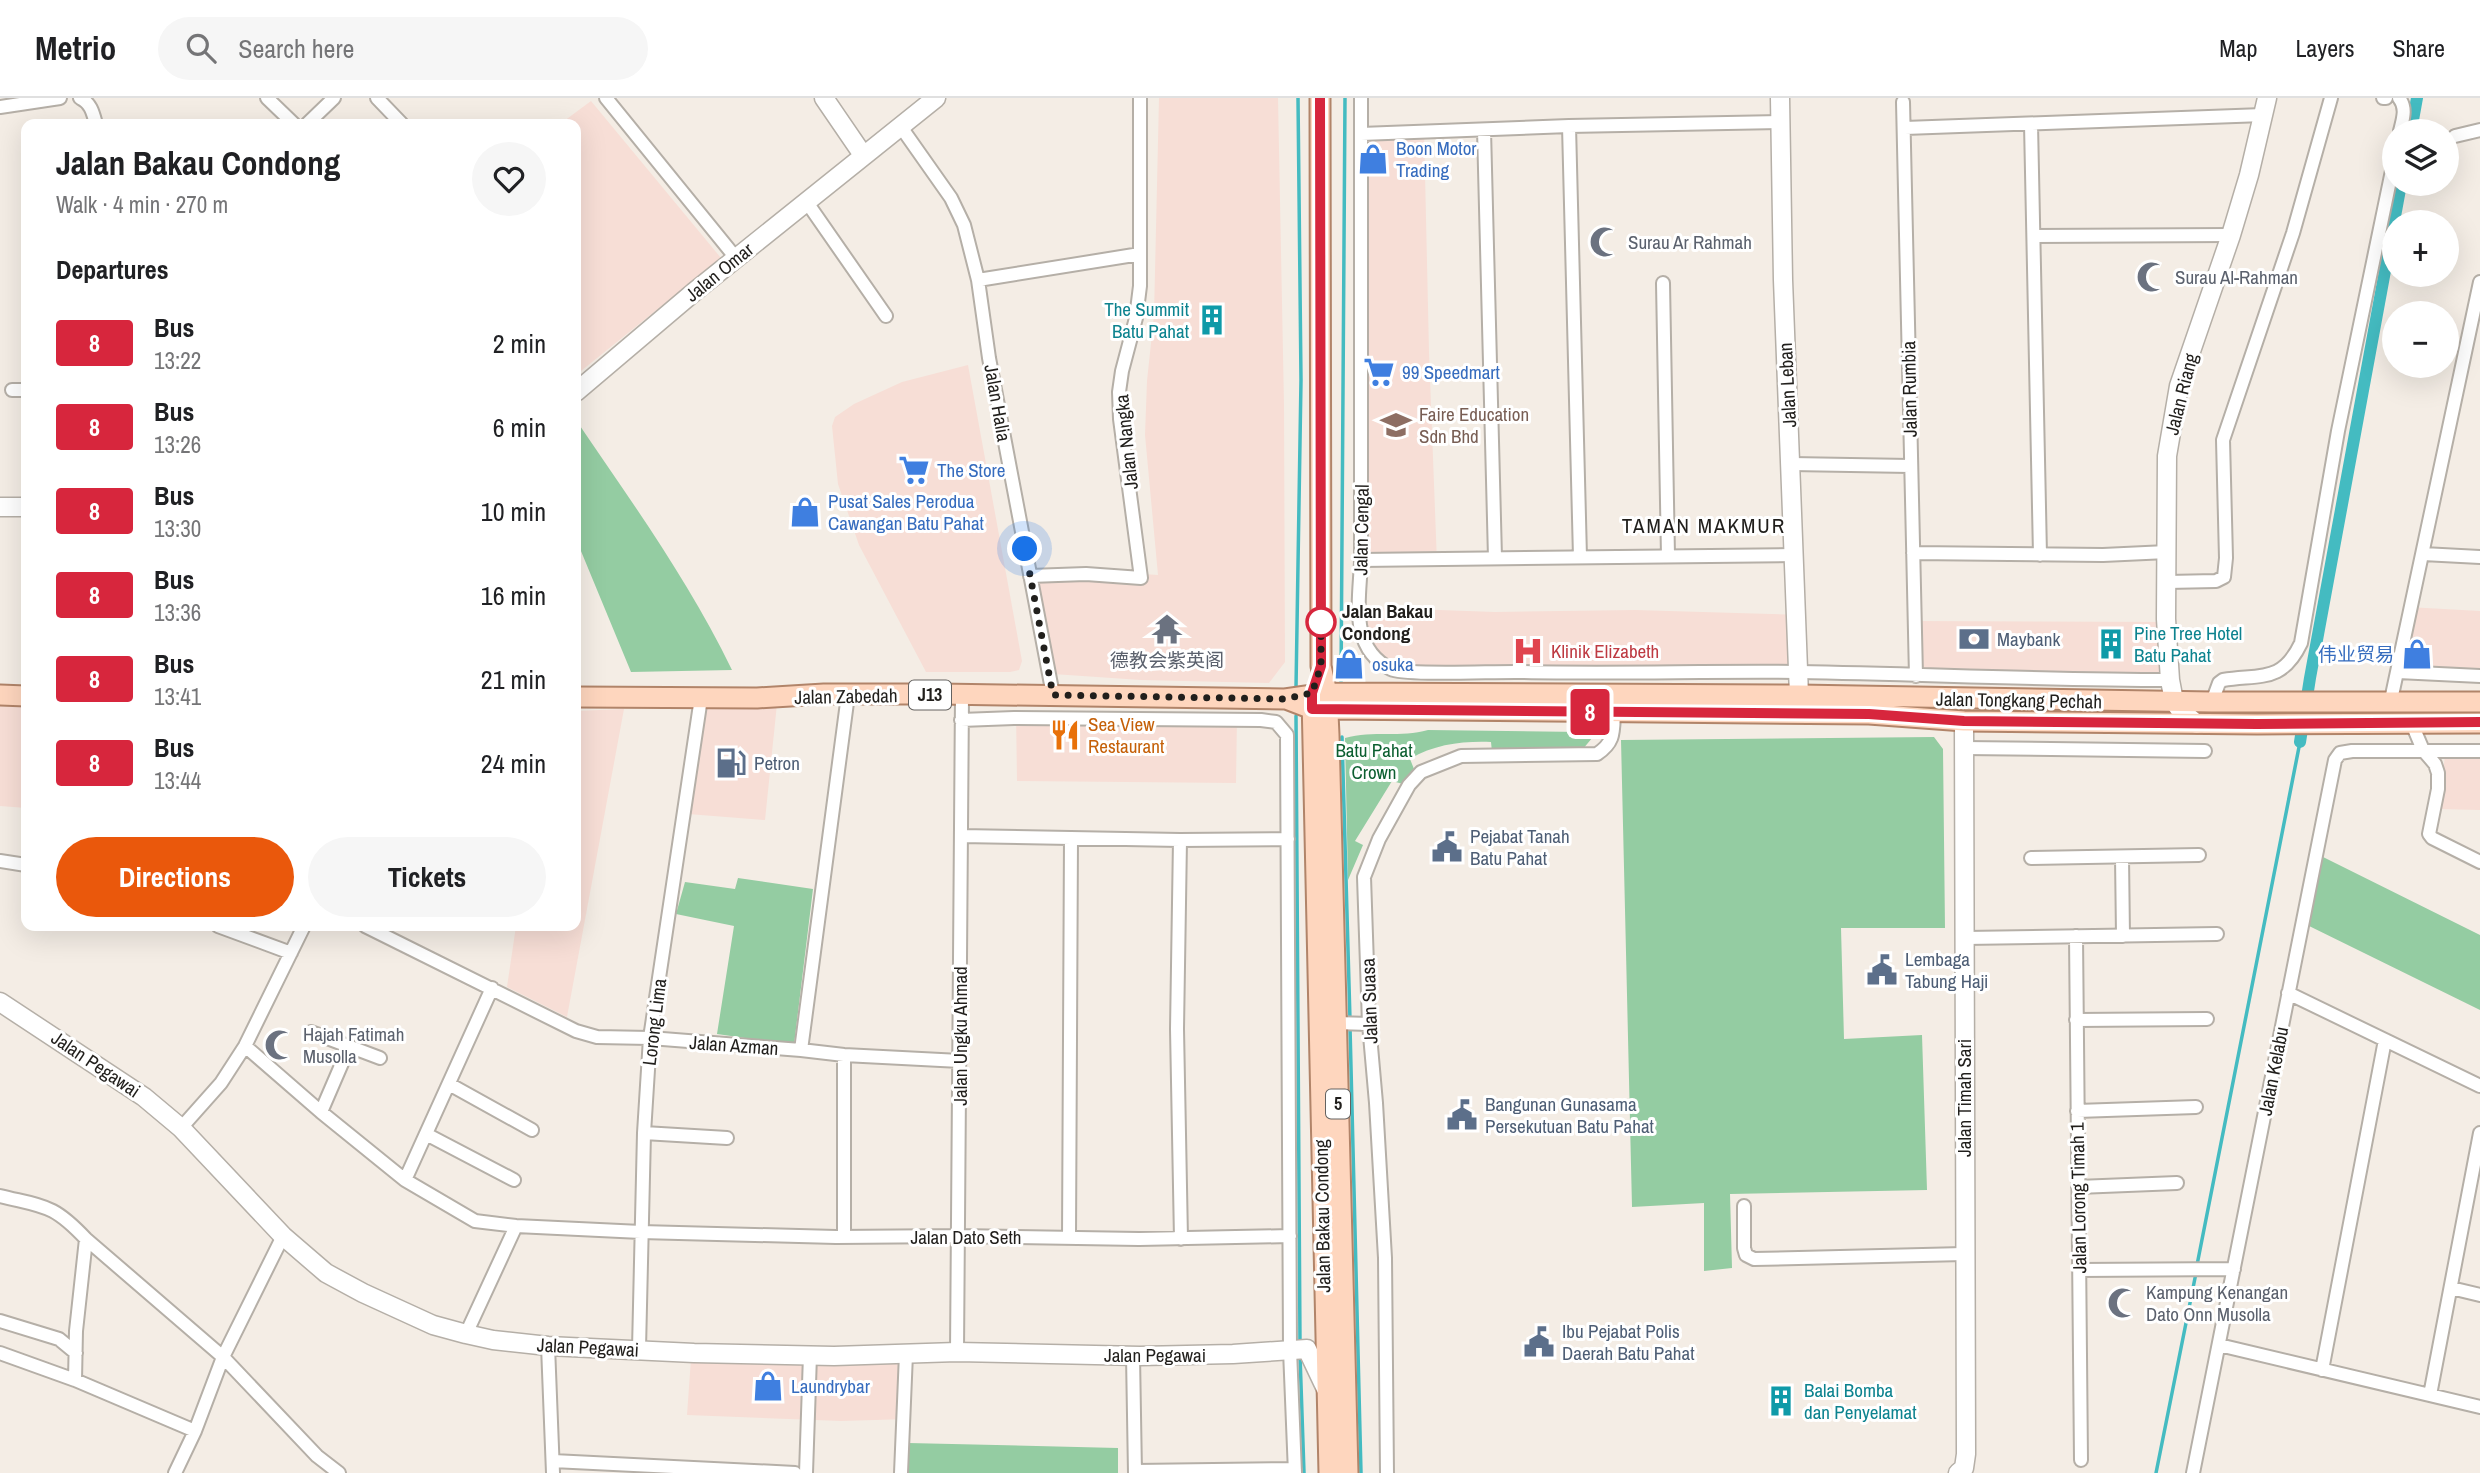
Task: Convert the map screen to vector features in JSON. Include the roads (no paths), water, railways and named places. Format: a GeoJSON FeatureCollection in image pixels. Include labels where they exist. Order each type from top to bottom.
{"type":"FeatureCollection","features":[{"type":"Feature","properties":{"kind":"main road","name":"Jalan Bakau Condong"},"geometry":{"type":"LineString","coordinates":[[1320,98],[1320,701],[1325,1318],[1329,1473]]}},
{"type":"Feature","properties":{"kind":"main road"},"geometry":{"type":"LineString","coordinates":[[0,695],[21,696]]}},
{"type":"Feature","properties":{"kind":"main road","name":"Jalan Zabedah"},"geometry":{"type":"LineString","coordinates":[[581,697],[1053,695],[1285,699]]}},
{"type":"Feature","properties":{"kind":"main road","name":"Jalan Tongkang Pechah"},"geometry":{"type":"LineString","coordinates":[[1320,701],[1799,695],[1912,699],[2480,702]]}},
{"type":"Feature","properties":{"kind":"main road"},"geometry":{"type":"LineString","coordinates":[[1799,695],[1802,701],[1809,705],[1863,706],[1876,715]]}},
{"type":"Feature","properties":{"kind":"main road","name":"Jalan Tongkang Pechah"},"geometry":{"type":"LineString","coordinates":[[1285,699],[1441,709],[1876,715],[1964,721],[2480,723]]}},
{"type":"Feature","properties":{"kind":"main road"},"geometry":{"type":"LineString","coordinates":[[1912,699],[1927,708],[1956,711],[1964,721],[1973,712],[2006,707],[2020,700]]}},
{"type":"Feature","properties":{"kind":"main road","name":"Jalan Bakau Condong"},"geometry":{"type":"LineString","coordinates":[[1320,701],[1329,735],[1352,1024],[1348,1473]]}},
{"type":"Feature","properties":{"kind":"main road"},"geometry":{"type":"LineString","coordinates":[[1329,735],[1334,727],[1352,720],[1413,717],[1441,709]]}},
{"type":"Feature","properties":{"kind":"street"},"geometry":{"type":"LineString","coordinates":[[0,107],[60,98]]}},
{"type":"Feature","properties":{"kind":"street"},"geometry":{"type":"LineString","coordinates":[[80,98],[87,101],[95,119]]}},
{"type":"Feature","properties":{"kind":"street"},"geometry":{"type":"LineString","coordinates":[[267,98],[288,119]]}},
{"type":"Feature","properties":{"kind":"street"},"geometry":{"type":"LineString","coordinates":[[312,119],[334,98]]}},
{"type":"Feature","properties":{"kind":"street"},"geometry":{"type":"LineString","coordinates":[[377,98],[397,119]]}},
{"type":"Feature","properties":{"kind":"street"},"geometry":{"type":"LineString","coordinates":[[606,98],[736,258]]}},
{"type":"Feature","properties":{"kind":"street"},"geometry":{"type":"LineString","coordinates":[[824,98],[863,155]]}},
{"type":"Feature","properties":{"kind":"street","name":"Jalan Omar"},"geometry":{"type":"LineString","coordinates":[[581,387],[806,201],[936,98]]}},
{"type":"Feature","properties":{"kind":"street","name":"Jalan Nangka"},"geometry":{"type":"LineString","coordinates":[[1030,576],[1086,574],[1141,578],[1120,419],[1119,392],[1140,286],[1140,98]]}},
{"type":"Feature","properties":{"kind":"street","name":"Jalan Cengal"},"geometry":{"type":"LineString","coordinates":[[1361,98],[1359,632],[1370,650],[1393,671],[1630,674],[1798,672],[2170,680]]}},
{"type":"Feature","properties":{"kind":"street","name":"Jalan Leban"},"geometry":{"type":"LineString","coordinates":[[1780,98],[1783,280],[1799,695]]}},
{"type":"Feature","properties":{"kind":"street"},"geometry":{"type":"LineString","coordinates":[[2167,582],[2216,581],[2224,577],[2224,440],[2292,233],[2331,98]]}},
{"type":"Feature","properties":{"kind":"street"},"geometry":{"type":"LineString","coordinates":[[2399,98],[2403,104],[2402,119]]}},
{"type":"Feature","properties":{"kind":"street","name":"Jalan Rumbia"},"geometry":{"type":"LineString","coordinates":[[1903,102],[1916,676]]}},
{"type":"Feature","properties":{"kind":"street"},"geometry":{"type":"LineString","coordinates":[[1905,128],[2031,124],[2265,106]]}},
{"type":"Feature","properties":{"kind":"street","name":"Jalan Riang"},"geometry":{"type":"LineString","coordinates":[[2174,701],[2166,620],[2167,456],[2179,386],[2231,234],[2249,175],[2265,106]]}},
{"type":"Feature","properties":{"kind":"street"},"geometry":{"type":"LineString","coordinates":[[1361,134],[1781,122]]}},
{"type":"Feature","properties":{"kind":"street"},"geometry":{"type":"LineString","coordinates":[[2031,124],[2040,555]]}},
{"type":"Feature","properties":{"kind":"street"},"geometry":{"type":"LineString","coordinates":[[1569,126],[1580,557]]}},
{"type":"Feature","properties":{"kind":"street","name":"Jalan Halia"},"geometry":{"type":"LineString","coordinates":[[901,127],[959,211],[978,280],[989,358],[1053,695]]}},
{"type":"Feature","properties":{"kind":"street"},"geometry":{"type":"LineString","coordinates":[[1484,130],[1495,558]]}},
{"type":"Feature","properties":{"kind":"street"},"geometry":{"type":"LineString","coordinates":[[2459,135],[2480,130]]}},
{"type":"Feature","properties":{"kind":"street"},"geometry":{"type":"LineString","coordinates":[[2213,702],[2219,683],[2223,680],[2281,671],[2294,658],[2301,643],[2338,431],[2387,196]]}},
{"type":"Feature","properties":{"kind":"street"},"geometry":{"type":"LineString","coordinates":[[806,201],[886,316]]}},
{"type":"Feature","properties":{"kind":"street"},"geometry":{"type":"LineString","coordinates":[[2034,236],[2231,234]]}},
{"type":"Feature","properties":{"kind":"street"},"geometry":{"type":"LineString","coordinates":[[978,280],[1140,254]]}},
{"type":"Feature","properties":{"kind":"street"},"geometry":{"type":"LineString","coordinates":[[2392,700],[2480,282]]}},
{"type":"Feature","properties":{"kind":"street"},"geometry":{"type":"LineString","coordinates":[[1663,283],[1668,556]]}},
{"type":"Feature","properties":{"kind":"street"},"geometry":{"type":"LineString","coordinates":[[12,390],[21,390]]}},
{"type":"Feature","properties":{"kind":"street"},"geometry":{"type":"LineString","coordinates":[[1791,464],[1910,466]]}},
{"type":"Feature","properties":{"kind":"street"},"geometry":{"type":"LineString","coordinates":[[0,507],[21,507]]}},
{"type":"Feature","properties":{"kind":"street"},"geometry":{"type":"LineString","coordinates":[[1913,553],[2040,555],[2167,552]]}},
{"type":"Feature","properties":{"kind":"street"},"geometry":{"type":"LineString","coordinates":[[2423,554],[2480,557]]}},
{"type":"Feature","properties":{"kind":"street"},"geometry":{"type":"LineString","coordinates":[[1361,560],[1793,555]]}},
{"type":"Feature","properties":{"kind":"street"},"geometry":{"type":"LineString","coordinates":[[2398,672],[2480,676]]}},
{"type":"Feature","properties":{"kind":"street"},"geometry":{"type":"LineString","coordinates":[[801,1049],[848,695]]}},
{"type":"Feature","properties":{"kind":"street","name":"Jalan Ungku Ahmad"},"geometry":{"type":"LineString","coordinates":[[957,1352],[960,1236],[962,696]]}},
{"type":"Feature","properties":{"kind":"street","name":"Lorong Lima"},"geometry":{"type":"LineString","coordinates":[[639,1349],[644,1133],[650,1038],[701,698]]}},
{"type":"Feature","properties":{"kind":"street"},"geometry":{"type":"LineString","coordinates":[[2174,701],[2180,710],[2197,724]]}},
{"type":"Feature","properties":{"kind":"street","name":"Jalan Suasa"},"geometry":{"type":"LineString","coordinates":[[1387,1473],[1385,1258],[1377,1116],[1352,1024],[1364,877],[1379,839],[1409,785],[1421,772],[1461,756],[1597,754],[1607,748],[1612,739],[1614,712]]}},
{"type":"Feature","properties":{"kind":"street"},"geometry":{"type":"LineString","coordinates":[[961,720],[1261,720],[1276,722],[1287,734],[1290,1236],[1299,1349],[1295,1471],[1135,1472],[1133,1356]]}},
{"type":"Feature","properties":{"kind":"street","name":"Jalan Timah Sari"},"geometry":{"type":"LineString","coordinates":[[1958,1473],[1964,1468],[1966,1454],[1964,721]]}},
{"type":"Feature","properties":{"kind":"street"},"geometry":{"type":"LineString","coordinates":[[2412,724],[2423,750],[2435,764],[2438,773],[2438,789],[2429,834],[2480,862]]}},
{"type":"Feature","properties":{"kind":"street"},"geometry":{"type":"LineString","coordinates":[[1964,748],[2205,751]]}},
{"type":"Feature","properties":{"kind":"street"},"geometry":{"type":"LineString","coordinates":[[2423,750],[2480,751]]}},
{"type":"Feature","properties":{"kind":"street","name":"Jalan Kelabu"},"geometry":{"type":"LineString","coordinates":[[2193,1473],[2335,760],[2340,753],[2352,751],[2423,750]]}},
{"type":"Feature","properties":{"kind":"street"},"geometry":{"type":"LineString","coordinates":[[961,836],[1288,839]]}},
{"type":"Feature","properties":{"kind":"street"},"geometry":{"type":"LineString","coordinates":[[1069,1238],[1071,838]]}},
{"type":"Feature","properties":{"kind":"street"},"geometry":{"type":"LineString","coordinates":[[1180,840],[1177,1030],[1181,1239]]}},
{"type":"Feature","properties":{"kind":"street"},"geometry":{"type":"LineString","coordinates":[[2031,859],[2199,855]]}},
{"type":"Feature","properties":{"kind":"street"},"geometry":{"type":"LineString","coordinates":[[2122,857],[2123,936]]}},
{"type":"Feature","properties":{"kind":"street"},"geometry":{"type":"LineString","coordinates":[[0,861],[21,864]]}},
{"type":"Feature","properties":{"kind":"street"},"geometry":{"type":"LineString","coordinates":[[232,931],[292,953]]}},
{"type":"Feature","properties":{"kind":"street"},"geometry":{"type":"LineString","coordinates":[[181,1128],[221,1083],[245,1046],[302,931]]}},
{"type":"Feature","properties":{"kind":"street","name":"Jalan Azman"},"geometry":{"type":"LineString","coordinates":[[375,931],[576,1031],[597,1037],[650,1038],[801,1049],[844,1055],[960,1060]]}},
{"type":"Feature","properties":{"kind":"street"},"geometry":{"type":"LineString","coordinates":[[1965,938],[2217,934]]}},
{"type":"Feature","properties":{"kind":"street","name":"Jalan Lorong Timah 1"},"geometry":{"type":"LineString","coordinates":[[2076,936],[2081,1461]]}},
{"type":"Feature","properties":{"kind":"street"},"geometry":{"type":"LineString","coordinates":[[405,1180],[492,988]]}},
{"type":"Feature","properties":{"kind":"street"},"geometry":{"type":"LineString","coordinates":[[2288,993],[2480,1086]]}},
{"type":"Feature","properties":{"kind":"street","name":"Jalan Pegawai"},"geometry":{"type":"LineString","coordinates":[[0,1002],[144,1097],[181,1128],[283,1236],[326,1273],[362,1293],[433,1325],[466,1334],[548,1346],[694,1353],[810,1355],[957,1352],[1133,1356],[1233,1354],[1299,1349]]}},
{"type":"Feature","properties":{"kind":"street"},"geometry":{"type":"LineString","coordinates":[[2076,1020],[2207,1019]]}},
{"type":"Feature","properties":{"kind":"street"},"geometry":{"type":"LineString","coordinates":[[311,1032],[380,1058]]}},
{"type":"Feature","properties":{"kind":"street"},"geometry":{"type":"LineString","coordinates":[[2322,1370],[2385,1040]]}},
{"type":"Feature","properties":{"kind":"street","name":"Jalan Dato Seth"},"geometry":{"type":"LineString","coordinates":[[245,1046],[405,1180],[475,1221],[516,1226],[641,1232],[844,1237],[1181,1239],[1290,1236]]}},
{"type":"Feature","properties":{"kind":"street"},"geometry":{"type":"LineString","coordinates":[[321,1112],[349,1047]]}},
{"type":"Feature","properties":{"kind":"street"},"geometry":{"type":"LineString","coordinates":[[844,1055],[844,1237]]}},
{"type":"Feature","properties":{"kind":"street"},"geometry":{"type":"LineString","coordinates":[[449,1084],[532,1130]]}},
{"type":"Feature","properties":{"kind":"street"},"geometry":{"type":"LineString","coordinates":[[2077,1111],[2196,1107]]}},
{"type":"Feature","properties":{"kind":"street"},"geometry":{"type":"LineString","coordinates":[[644,1133],[727,1138]]}},
{"type":"Feature","properties":{"kind":"street"},"geometry":{"type":"LineString","coordinates":[[2430,1395],[2480,1133]]}},
{"type":"Feature","properties":{"kind":"street"},"geometry":{"type":"LineString","coordinates":[[426,1134],[514,1180]]}},
{"type":"Feature","properties":{"kind":"street"},"geometry":{"type":"LineString","coordinates":[[2078,1187],[2177,1183]]}},
{"type":"Feature","properties":{"kind":"street"},"geometry":{"type":"LineString","coordinates":[[0,1196],[52,1209],[66,1218],[86,1239],[223,1357],[317,1456],[339,1473]]}},
{"type":"Feature","properties":{"kind":"street"},"geometry":{"type":"LineString","coordinates":[[1744,1206],[1744,1248],[1746,1255],[1754,1259],[1964,1254]]}},
{"type":"Feature","properties":{"kind":"street"},"geometry":{"type":"LineString","coordinates":[[466,1334],[516,1226]]}},
{"type":"Feature","properties":{"kind":"street"},"geometry":{"type":"LineString","coordinates":[[176,1473],[223,1357],[283,1236]]}},
{"type":"Feature","properties":{"kind":"street"},"geometry":{"type":"LineString","coordinates":[[75,1380],[86,1239]]}},
{"type":"Feature","properties":{"kind":"street"},"geometry":{"type":"LineString","coordinates":[[2079,1270],[2234,1269]]}},
{"type":"Feature","properties":{"kind":"street"},"geometry":{"type":"LineString","coordinates":[[2451,1288],[2480,1295]]}},
{"type":"Feature","properties":{"kind":"street"},"geometry":{"type":"LineString","coordinates":[[1299,1349],[1325,1318]]}},
{"type":"Feature","properties":{"kind":"street"},"geometry":{"type":"LineString","coordinates":[[0,1321],[59,1339],[76,1353]]}},
{"type":"Feature","properties":{"kind":"street"},"geometry":{"type":"LineString","coordinates":[[2218,1345],[2480,1407]]}},
{"type":"Feature","properties":{"kind":"street"},"geometry":{"type":"LineString","coordinates":[[548,1346],[553,1467],[795,1473]]}},
{"type":"Feature","properties":{"kind":"street"},"geometry":{"type":"LineString","coordinates":[[1299,1349],[1327,1392]]}},
{"type":"Feature","properties":{"kind":"street"},"geometry":{"type":"LineString","coordinates":[[0,1353],[75,1380],[195,1431]]}},
{"type":"Feature","properties":{"kind":"street"},"geometry":{"type":"LineString","coordinates":[[901,1473],[906,1354]]}},
{"type":"Feature","properties":{"kind":"street"},"geometry":{"type":"LineString","coordinates":[[806,1473],[810,1355]]}},
{"type":"Feature","properties":{"kind":"waterway"},"geometry":{"type":"LineString","coordinates":[[1296,688],[1301,380],[1298,98]]}},
{"type":"Feature","properties":{"kind":"waterway"},"geometry":{"type":"LineString","coordinates":[[1341,684],[1345,98]]}},
{"type":"Feature","properties":{"kind":"waterway"},"geometry":{"type":"LineString","coordinates":[[2413,119],[2417,98]]}},
{"type":"Feature","properties":{"kind":"waterway"},"geometry":{"type":"LineString","coordinates":[[2300,742],[2399,196]]}},
{"type":"Feature","properties":{"kind":"waterway"},"geometry":{"type":"LineString","coordinates":[[1296,716],[1300,1344]]}},
{"type":"Feature","properties":{"kind":"waterway"},"geometry":{"type":"LineString","coordinates":[[1342,737],[1350,1020]]}},
{"type":"Feature","properties":{"kind":"waterway"},"geometry":{"type":"LineString","coordinates":[[2197,1265],[2300,742]]}},
{"type":"Feature","properties":{"kind":"waterway"},"geometry":{"type":"LineString","coordinates":[[1350,1027],[1361,1473]]}},
{"type":"Feature","properties":{"kind":"waterway"},"geometry":{"type":"LineString","coordinates":[[2156,1473],[2196,1273]]}},
{"type":"Feature","properties":{"kind":"waterway"},"geometry":{"type":"LineString","coordinates":[[1300,1355],[1304,1473]]}},
{"type":"Feature","properties":{"kind":"place","name":"Boon Motor Trading"},"geometry":{"type":"Point","coordinates":[1373,159]}},
{"type":"Feature","properties":{"kind":"place","name":"Surau Ar Rahmah"},"geometry":{"type":"Point","coordinates":[1605,242]}},
{"type":"Feature","properties":{"kind":"place","name":"Surau Al-Rahman"},"geometry":{"type":"Point","coordinates":[2152,277]}},
{"type":"Feature","properties":{"kind":"place","name":"The Summit Batu Pahat"},"geometry":{"type":"Point","coordinates":[1212,320]}},
{"type":"Feature","properties":{"kind":"place","name":"99 Speedmart"},"geometry":{"type":"Point","coordinates":[1379,372]}},
{"type":"Feature","properties":{"kind":"place","name":"Faire Education Sdn Bhd"},"geometry":{"type":"Point","coordinates":[1396,425]}},
{"type":"Feature","properties":{"kind":"place","name":"The Store"},"geometry":{"type":"Point","coordinates":[914,470]}},
{"type":"Feature","properties":{"kind":"place","name":"Pusat Sales Perodua Cawangan Batu Pahat"},"geometry":{"type":"Point","coordinates":[805,512]}},
{"type":"Feature","properties":{"kind":"place","name":"Jalan Bakau Condong"},"geometry":{"type":"Point","coordinates":[1321,622]}},
{"type":"Feature","properties":{"kind":"place","name":"德教会紫英阁"},"geometry":{"type":"Point","coordinates":[1167,629]}},
{"type":"Feature","properties":{"kind":"place","name":"Maybank"},"geometry":{"type":"Point","coordinates":[1974,639]}},
{"type":"Feature","properties":{"kind":"place","name":"Pine Tree Hotel Batu Pahat"},"geometry":{"type":"Point","coordinates":[2111,644]}},
{"type":"Feature","properties":{"kind":"place","name":"Klinik Elizabeth"},"geometry":{"type":"Point","coordinates":[1528,651]}},
{"type":"Feature","properties":{"kind":"place","name":"伟业贸易"},"geometry":{"type":"Point","coordinates":[2417,654]}},
{"type":"Feature","properties":{"kind":"place","name":"osuka"},"geometry":{"type":"Point","coordinates":[1349,664]}},
{"type":"Feature","properties":{"kind":"place","name":"Sea View Restaurant"},"geometry":{"type":"Point","coordinates":[1065,735]}},
{"type":"Feature","properties":{"kind":"place","name":"Petron"},"geometry":{"type":"Point","coordinates":[731,763]}},
{"type":"Feature","properties":{"kind":"place","name":"Pejabat Tanah Batu Pahat"},"geometry":{"type":"Point","coordinates":[1447,847]}},
{"type":"Feature","properties":{"kind":"place","name":"Lembaga Tabung Haji"},"geometry":{"type":"Point","coordinates":[1882,970]}},
{"type":"Feature","properties":{"kind":"place","name":"Hajah Fatimah Musolla"},"geometry":{"type":"Point","coordinates":[280,1045]}},
{"type":"Feature","properties":{"kind":"place","name":"Bangunan Gunasama Persekutuan Batu Pahat"},"geometry":{"type":"Point","coordinates":[1462,1115]}},
{"type":"Feature","properties":{"kind":"place","name":"Kampung Kenangan Dato Onn Musolla"},"geometry":{"type":"Point","coordinates":[2123,1303]}},
{"type":"Feature","properties":{"kind":"place","name":"Ibu Pejabat Polis Daerah Batu Pahat"},"geometry":{"type":"Point","coordinates":[1539,1342]}},
{"type":"Feature","properties":{"kind":"place","name":"Laundrybar"},"geometry":{"type":"Point","coordinates":[768,1386]}},
{"type":"Feature","properties":{"kind":"place","name":"Balai Bomba dan Penyelamat"},"geometry":{"type":"Point","coordinates":[1781,1401]}},
{"type":"Feature","properties":{"kind":"district","name":"TAMAN MAKMUR"},"geometry":{"type":"Point","coordinates":[1704,526]}},
{"type":"Feature","properties":{"kind":"park label","name":"Batu Pahat Crown"},"geometry":{"type":"Point","coordinates":[1374,761]}}]}
